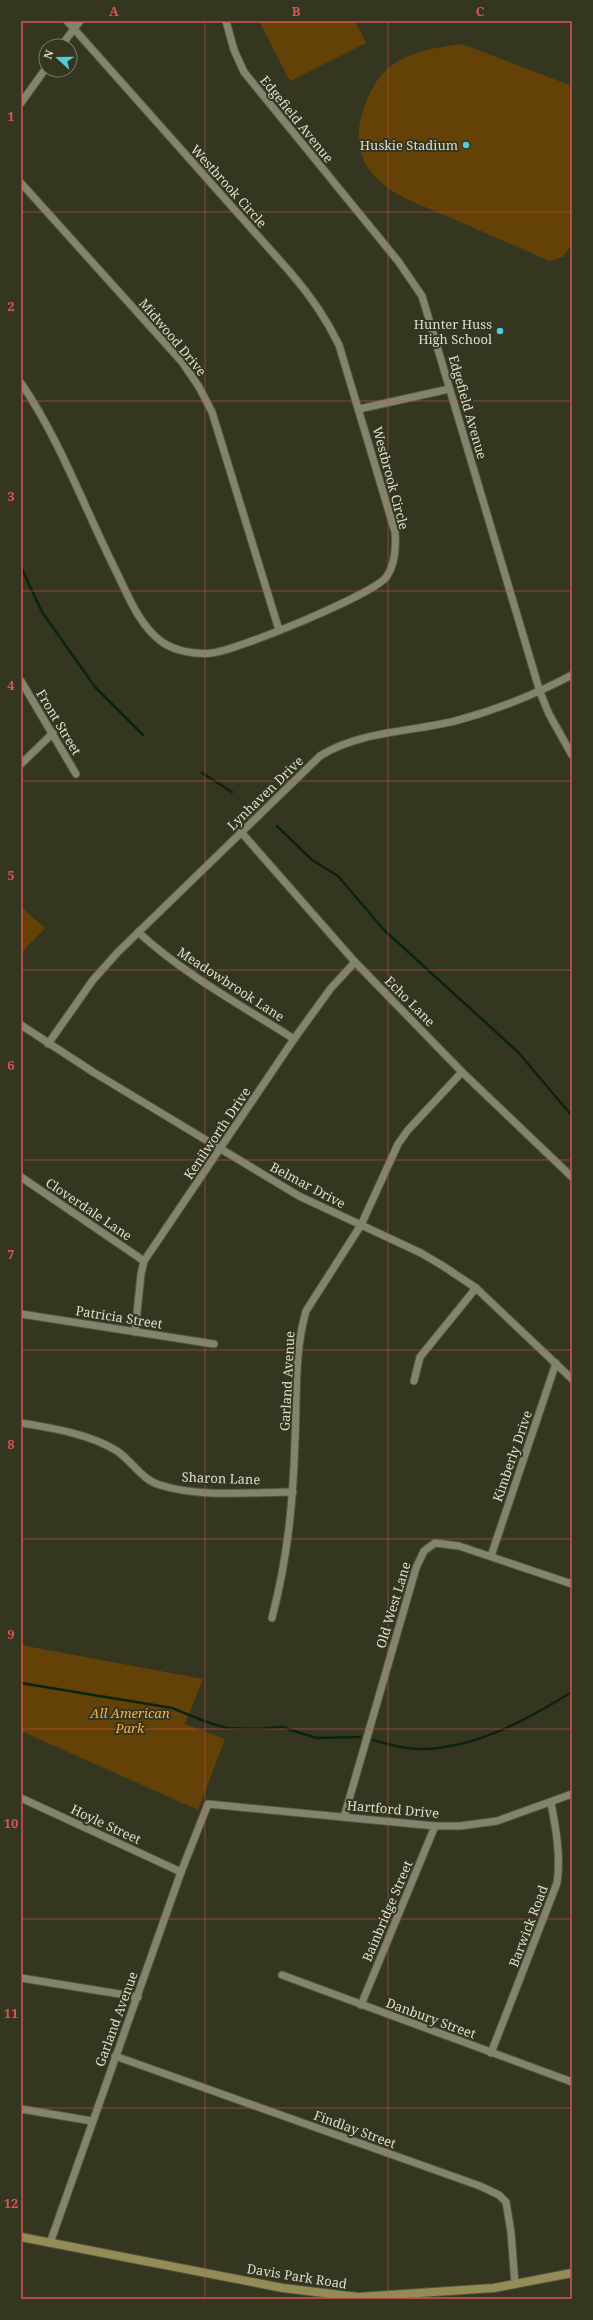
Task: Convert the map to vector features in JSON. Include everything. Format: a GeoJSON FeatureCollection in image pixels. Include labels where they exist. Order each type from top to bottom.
{"type":"FeatureCollection","features":[{"type":"Feature","properties":{"kind":"main road","name":"Davis Park Road"},"geometry":{"type":"LineString","coordinates":[[21,2237],[326,2295],[358,2297],[433,2296],[515,2284],[572,2273]]}},
{"type":"Feature","properties":{"kind":"street","name":"Westbrook Circle"},"geometry":{"type":"LineString","coordinates":[[21,383],[56,441],[94,528],[137,614],[148,629],[162,642],[172,647],[210,653],[222,651],[279,630],[371,590],[384,579],[391,567],[396,545],[395,532],[339,345],[328,322],[313,299],[67,21]]}},
{"type":"Feature","properties":{"kind":"street"},"geometry":{"type":"LineString","coordinates":[[67,38],[80,21]]}},
{"type":"Feature","properties":{"kind":"street","name":"Edgefield Avenue"},"geometry":{"type":"LineString","coordinates":[[226,21],[234,50],[244,72],[398,261],[422,296],[430,318],[540,692],[549,714],[572,755]]}},
{"type":"Feature","properties":{"kind":"street"},"geometry":{"type":"LineString","coordinates":[[21,103],[39,78]]}},
{"type":"Feature","properties":{"kind":"street","name":"Midwood Drive"},"geometry":{"type":"LineString","coordinates":[[21,183],[182,362],[199,387],[212,412],[279,630]]}},
{"type":"Feature","properties":{"kind":"street"},"geometry":{"type":"LineString","coordinates":[[359,409],[450,389]]}},
{"type":"Feature","properties":{"kind":"street","name":"Lynhaven Drive"},"geometry":{"type":"LineString","coordinates":[[48,1044],[95,977],[138,932],[320,756],[338,746],[375,736],[455,721],[506,706],[540,692],[572,675]]}},
{"type":"Feature","properties":{"kind":"street","name":"Front Street"},"geometry":{"type":"LineString","coordinates":[[21,681],[76,774]]}},
{"type":"Feature","properties":{"kind":"street"},"geometry":{"type":"LineString","coordinates":[[21,764],[53,734]]}},
{"type":"Feature","properties":{"kind":"street","name":"Echo Lane"},"geometry":{"type":"LineString","coordinates":[[241,832],[355,962],[462,1072],[572,1177]]}},
{"type":"Feature","properties":{"kind":"street","name":"Meadowbrook Lane"},"geometry":{"type":"LineString","coordinates":[[138,932],[189,974],[294,1039]]}},
{"type":"Feature","properties":{"kind":"street","name":"Kenilworth Drive"},"geometry":{"type":"LineString","coordinates":[[135,1332],[140,1274],[144,1261],[222,1149],[294,1039],[331,988],[355,962]]}},
{"type":"Feature","properties":{"kind":"street","name":"Belmar Drive"},"geometry":{"type":"LineString","coordinates":[[21,1025],[48,1044],[299,1196],[421,1253],[476,1288],[572,1379]]}},
{"type":"Feature","properties":{"kind":"street","name":"Garland Avenue"},"geometry":{"type":"LineString","coordinates":[[272,1618],[284,1573],[293,1492],[298,1354],[302,1325],[313,1297],[361,1225],[398,1144],[408,1130],[462,1072]]}},
{"type":"Feature","properties":{"kind":"street","name":"Cloverdale Lane"},"geometry":{"type":"LineString","coordinates":[[21,1177],[144,1261]]}},
{"type":"Feature","properties":{"kind":"street"},"geometry":{"type":"LineString","coordinates":[[414,1381],[420,1357],[476,1288]]}},
{"type":"Feature","properties":{"kind":"street","name":"Patricia Street"},"geometry":{"type":"LineString","coordinates":[[21,1314],[214,1344]]}},
{"type":"Feature","properties":{"kind":"street","name":"Kimberly Drive"},"geometry":{"type":"LineString","coordinates":[[491,1556],[556,1363]]}},
{"type":"Feature","properties":{"kind":"street","name":"Sharon Lane"},"geometry":{"type":"LineString","coordinates":[[21,1423],[74,1434],[105,1445],[124,1457],[146,1478],[158,1485],[198,1491],[293,1492]]}},
{"type":"Feature","properties":{"kind":"street","name":"Old West Lane"},"geometry":{"type":"LineString","coordinates":[[344,1817],[416,1568],[424,1551],[435,1543],[459,1546],[572,1584]]}},
{"type":"Feature","properties":{"kind":"street","name":"Hartford Drive"},"geometry":{"type":"LineString","coordinates":[[208,1804],[435,1826],[460,1826],[497,1822],[572,1794]]}},
{"type":"Feature","properties":{"kind":"street","name":"Hoyle Street"},"geometry":{"type":"LineString","coordinates":[[21,1798],[181,1872]]}},
{"type":"Feature","properties":{"kind":"street","name":"Barwick Road"},"geometry":{"type":"LineString","coordinates":[[491,2053],[557,1883],[559,1870],[556,1834],[550,1803]]}},
{"type":"Feature","properties":{"kind":"street","name":"Garland Avenue"},"geometry":{"type":"LineString","coordinates":[[50,2243],[181,1872],[208,1804]]}},
{"type":"Feature","properties":{"kind":"street","name":"Bainbridge Street"},"geometry":{"type":"LineString","coordinates":[[361,2005],[435,1826]]}},
{"type":"Feature","properties":{"kind":"street","name":"Danbury Street"},"geometry":{"type":"LineString","coordinates":[[282,1975],[572,2082]]}},
{"type":"Feature","properties":{"kind":"street"},"geometry":{"type":"LineString","coordinates":[[21,1978],[138,1997]]}},
{"type":"Feature","properties":{"kind":"street","name":"Findlay Street"},"geometry":{"type":"LineString","coordinates":[[115,2056],[480,2186],[499,2195],[508,2208],[515,2284]]}},
{"type":"Feature","properties":{"kind":"street"},"geometry":{"type":"LineString","coordinates":[[21,2109],[92,2121]]}},
{"type":"Feature","properties":{"kind":"green space"},"geometry":{"type":"Polygon","coordinates":[[[259,21],[355,21],[366,43],[290,81],[259,21]]]}},
{"type":"Feature","properties":{"kind":"green space","name":"Huskie Stadium"},"geometry":{"type":"Polygon","coordinates":[[[462,44],[572,86],[572,244],[563,257],[549,261],[411,201],[394,192],[382,183],[364,162],[360,149],[359,126],[368,97],[385,71],[395,63],[419,52],[462,44]]]}},
{"type":"Feature","properties":{"kind":"green space"},"geometry":{"type":"Polygon","coordinates":[[[21,907],[45,928],[21,953],[21,907]]]}},
{"type":"Feature","properties":{"kind":"green space","name":"All American Park"},"geometry":{"type":"Polygon","coordinates":[[[21,1645],[203,1679],[185,1724],[225,1739],[198,1810],[21,1731],[21,1645]]]}},
{"type":"Feature","properties":{"kind":"waterway"},"geometry":{"type":"LineString","coordinates":[[21,567],[42,612],[95,687],[143,735]]}},
{"type":"Feature","properties":{"kind":"waterway"},"geometry":{"type":"LineString","coordinates":[[202,773],[232,792]]}},
{"type":"Feature","properties":{"kind":"waterway"},"geometry":{"type":"LineString","coordinates":[[277,826],[312,860],[338,876],[384,930],[518,1052],[572,1116]]}},
{"type":"Feature","properties":{"kind":"waterway"},"geometry":{"type":"LineString","coordinates":[[21,1683],[172,1708],[226,1728],[257,1729],[282,1727],[316,1738],[360,1737]]}},
{"type":"Feature","properties":{"kind":"waterway"},"geometry":{"type":"LineString","coordinates":[[373,1740],[412,1749],[445,1747],[464,1743],[502,1730],[538,1712],[572,1692]]}},
{"type":"Feature","properties":{"kind":"place","name":"Huskie Stadium"},"geometry":{"type":"Point","coordinates":[466,145]}},
{"type":"Feature","properties":{"kind":"place","name":"Hunter Huss High School"},"geometry":{"type":"Point","coordinates":[500,331]}}]}
